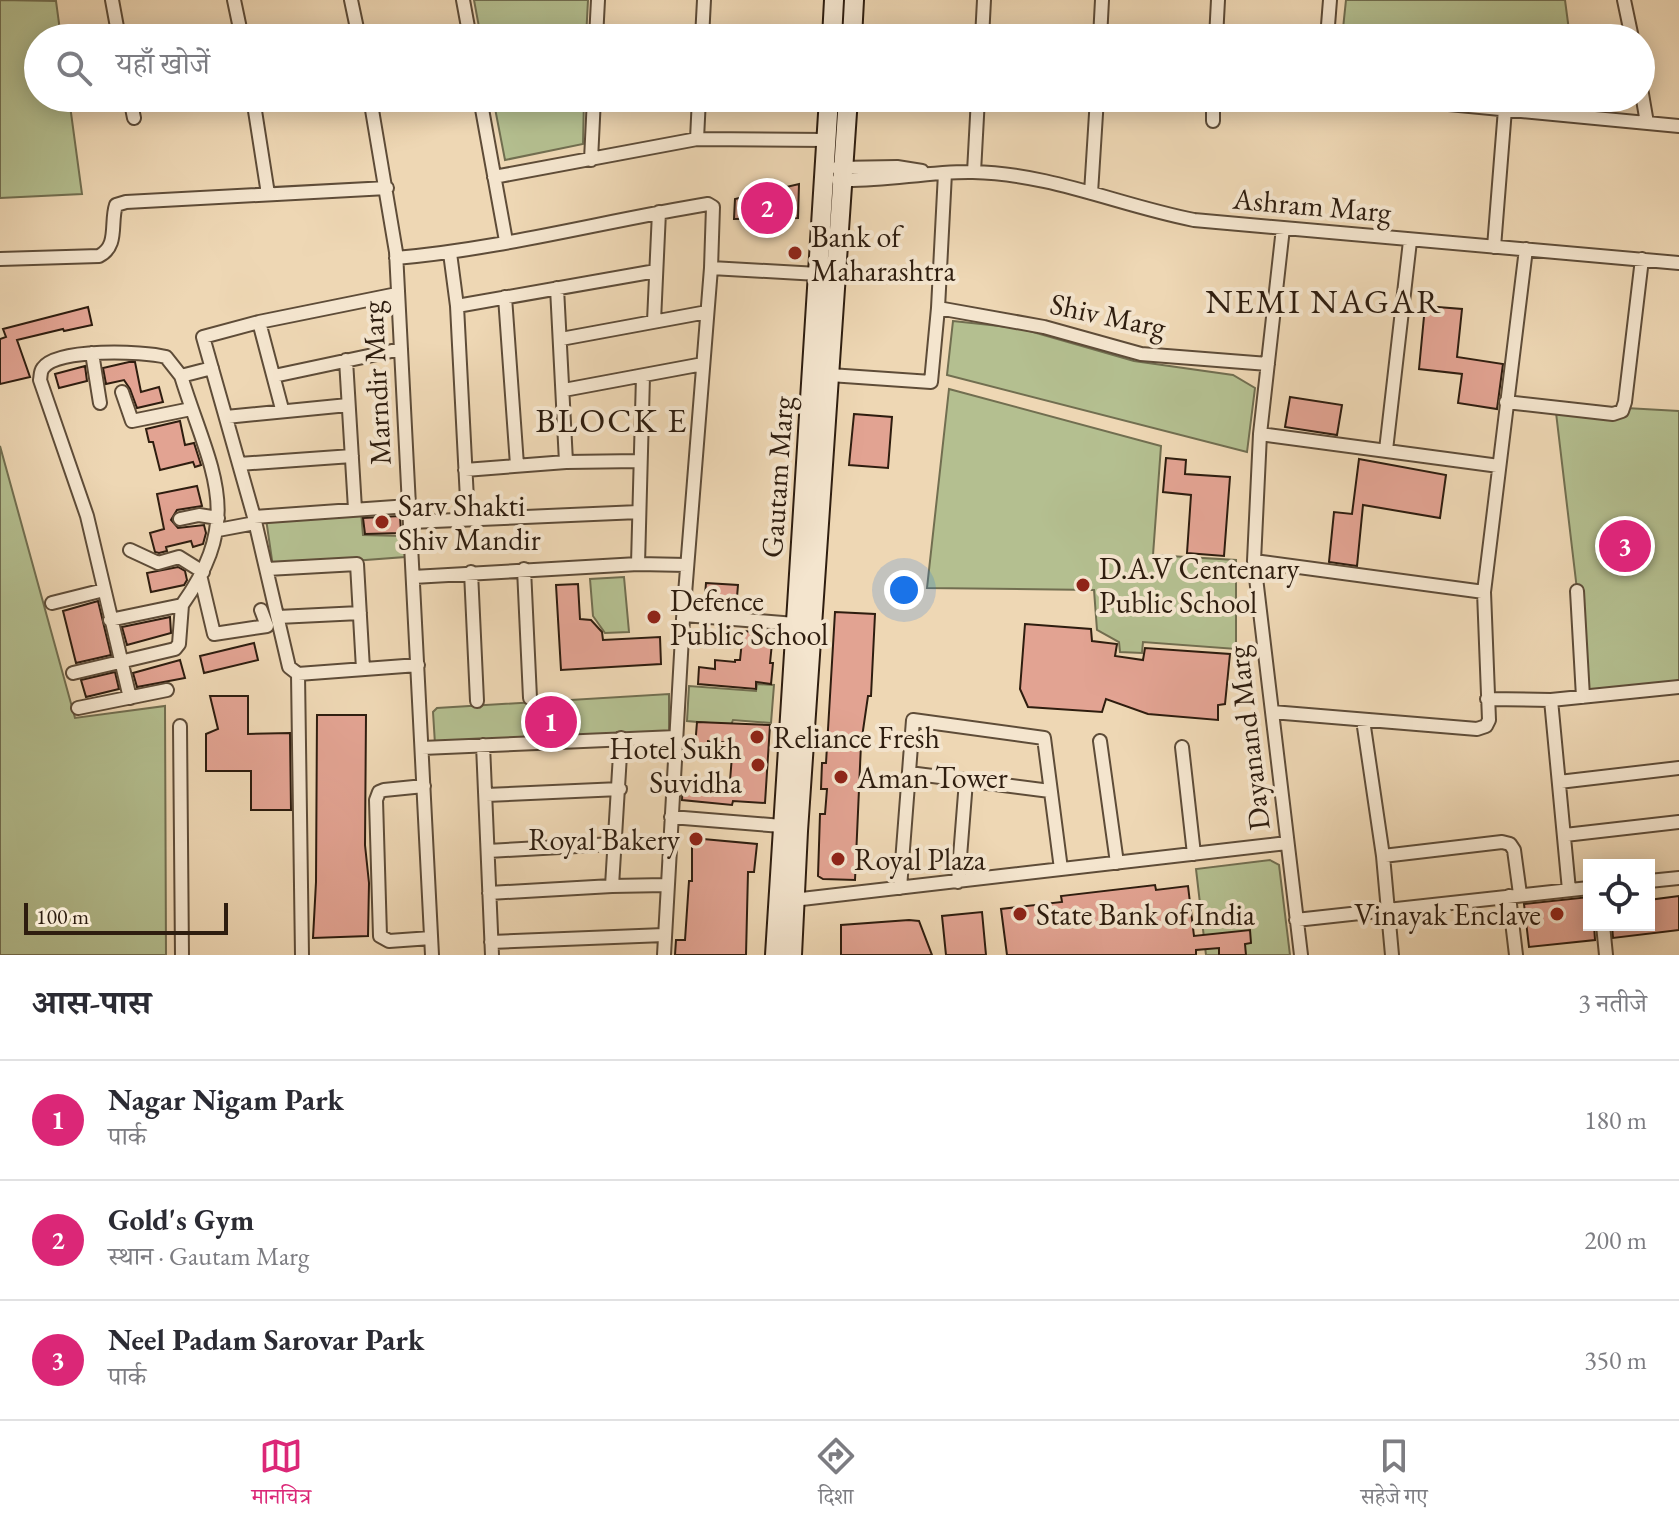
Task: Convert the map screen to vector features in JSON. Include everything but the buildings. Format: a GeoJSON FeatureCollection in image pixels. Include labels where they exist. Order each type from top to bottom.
{"type":"FeatureCollection","features":[{"type":"Feature","properties":{"kind":"street"},"geometry":{"type":"LineString","coordinates":[[112,0],[116,24]]}},
{"type":"Feature","properties":{"kind":"street"},"geometry":{"type":"LineString","coordinates":[[234,0],[239,24]]}},
{"type":"Feature","properties":{"kind":"street"},"geometry":{"type":"LineString","coordinates":[[351,0],[356,24]]}},
{"type":"Feature","properties":{"kind":"street"},"geometry":{"type":"LineString","coordinates":[[463,0],[467,24]]}},
{"type":"Feature","properties":{"kind":"street"},"geometry":{"type":"LineString","coordinates":[[597,24],[598,0]]}},
{"type":"Feature","properties":{"kind":"street"},"geometry":{"type":"LineString","coordinates":[[703,24],[704,0]]}},
{"type":"Feature","properties":{"kind":"street"},"geometry":{"type":"LineString","coordinates":[[833,24],[834,0]]}},
{"type":"Feature","properties":{"kind":"street"},"geometry":{"type":"LineString","coordinates":[[853,24],[854,0]]}},
{"type":"Feature","properties":{"kind":"street"},"geometry":{"type":"LineString","coordinates":[[983,24],[984,0]]}},
{"type":"Feature","properties":{"kind":"street"},"geometry":{"type":"LineString","coordinates":[[1101,24],[1102,0]]}},
{"type":"Feature","properties":{"kind":"street"},"geometry":{"type":"LineString","coordinates":[[1217,24],[1218,0]]}},
{"type":"Feature","properties":{"kind":"street"},"geometry":{"type":"LineString","coordinates":[[1328,24],[1330,0]]}},
{"type":"Feature","properties":{"kind":"street"},"geometry":{"type":"LineString","coordinates":[[1624,0],[1629,24]]}},
{"type":"Feature","properties":{"kind":"street"},"geometry":{"type":"LineString","coordinates":[[133,112],[134,118]]}},
{"type":"Feature","properties":{"kind":"street"},"geometry":{"type":"LineString","coordinates":[[255,112],[268,194]]}},
{"type":"Feature","properties":{"kind":"street","name":"Marndir Marg"},"geometry":{"type":"LineString","coordinates":[[373,112],[396,258],[432,955]]}},
{"type":"Feature","properties":{"kind":"street"},"geometry":{"type":"LineString","coordinates":[[482,112],[506,241]]}},
{"type":"Feature","properties":{"kind":"street"},"geometry":{"type":"LineString","coordinates":[[591,160],[593,112]]}},
{"type":"Feature","properties":{"kind":"street"},"geometry":{"type":"LineString","coordinates":[[697,139],[698,112]]}},
{"type":"Feature","properties":{"kind":"street","name":"Gautam Marg"},"geometry":{"type":"LineString","coordinates":[[792,955],[793,900],[830,375],[834,173],[827,140],[828,112]]}},
{"type":"Feature","properties":{"kind":"street","name":"Gautam Marg"},"geometry":{"type":"LineString","coordinates":[[775,955],[818,274],[845,112]]}},
{"type":"Feature","properties":{"kind":"street"},"geometry":{"type":"LineString","coordinates":[[974,172],[977,112]]}},
{"type":"Feature","properties":{"kind":"street"},"geometry":{"type":"LineString","coordinates":[[1091,193],[1096,112]]}},
{"type":"Feature","properties":{"kind":"street"},"geometry":{"type":"LineString","coordinates":[[1213,112],[1213,121]]}},
{"type":"Feature","properties":{"kind":"street"},"geometry":{"type":"LineString","coordinates":[[1494,247],[1505,112]]}},
{"type":"Feature","properties":{"kind":"street"},"geometry":{"type":"LineString","coordinates":[[1535,112],[1679,126]]}},
{"type":"Feature","properties":{"kind":"street"},"geometry":{"type":"LineString","coordinates":[[1645,112],[1647,123]]}},
{"type":"Feature","properties":{"kind":"street"},"geometry":{"type":"LineString","coordinates":[[494,177],[697,139],[827,140]]}},
{"type":"Feature","properties":{"kind":"street","name":"Ashram Marg"},"geometry":{"type":"LineString","coordinates":[[834,173],[897,167],[945,173],[974,172],[1051,181],[1152,212],[1194,220],[1679,263]]}},
{"type":"Feature","properties":{"kind":"street"},"geometry":{"type":"LineString","coordinates":[[830,375],[931,382],[945,173]]}},
{"type":"Feature","properties":{"kind":"street"},"geometry":{"type":"LineString","coordinates":[[0,259],[99,256],[107,252],[112,242],[116,205],[126,202],[387,188]]}},
{"type":"Feature","properties":{"kind":"street"},"geometry":{"type":"LineString","coordinates":[[396,258],[450,253],[708,204],[713,207],[711,268],[687,565],[679,617],[664,955]]}},
{"type":"Feature","properties":{"kind":"street"},"geometry":{"type":"LineString","coordinates":[[654,321],[659,212]]}},
{"type":"Feature","properties":{"kind":"street","name":"Dayanand Marg"},"geometry":{"type":"LineString","coordinates":[[1283,228],[1260,434],[1254,561],[1301,955]]}},
{"type":"Feature","properties":{"kind":"street"},"geometry":{"type":"LineString","coordinates":[[1386,450],[1410,241]]}},
{"type":"Feature","properties":{"kind":"street"},"geometry":{"type":"LineString","coordinates":[[1272,712],[1477,729],[1486,726],[1489,720],[1484,592],[1526,249]]}},
{"type":"Feature","properties":{"kind":"street"},"geometry":{"type":"LineString","coordinates":[[450,253],[457,306],[468,519]]}},
{"type":"Feature","properties":{"kind":"street"},"geometry":{"type":"LineString","coordinates":[[1506,402],[1613,414],[1622,411],[1642,259]]}},
{"type":"Feature","properties":{"kind":"street"},"geometry":{"type":"LineString","coordinates":[[711,268],[818,274]]}},
{"type":"Feature","properties":{"kind":"street"},"geometry":{"type":"LineString","coordinates":[[457,306],[656,271]]}},
{"type":"Feature","properties":{"kind":"street"},"geometry":{"type":"LineString","coordinates":[[557,288],[566,462]]}},
{"type":"Feature","properties":{"kind":"street"},"geometry":{"type":"LineString","coordinates":[[397,294],[259,322],[203,337],[267,569],[289,667],[298,674],[418,665]]}},
{"type":"Feature","properties":{"kind":"street"},"geometry":{"type":"LineString","coordinates":[[505,297],[517,465]]}},
{"type":"Feature","properties":{"kind":"street","name":"Shiv Marg"},"geometry":{"type":"LineString","coordinates":[[938,308],[1044,327],[1141,354],[1268,364]]}},
{"type":"Feature","properties":{"kind":"street"},"geometry":{"type":"LineString","coordinates":[[561,339],[707,312]]}},
{"type":"Feature","properties":{"kind":"street"},"geometry":{"type":"LineString","coordinates":[[259,322],[282,409]]}},
{"type":"Feature","properties":{"kind":"street"},"geometry":{"type":"LineString","coordinates":[[274,376],[401,349]]}},
{"type":"Feature","properties":{"kind":"street"},"geometry":{"type":"LineString","coordinates":[[73,673],[120,660],[175,649],[179,644],[182,605],[202,575],[218,524],[214,474],[181,376],[166,357],[112,351],[92,353],[46,364],[40,380],[87,516],[110,620],[120,660],[130,698]]}},
{"type":"Feature","properties":{"kind":"street"},"geometry":{"type":"LineString","coordinates":[[92,353],[100,403]]}},
{"type":"Feature","properties":{"kind":"street"},"geometry":{"type":"LineString","coordinates":[[346,360],[355,509]]}},
{"type":"Feature","properties":{"kind":"street"},"geometry":{"type":"LineString","coordinates":[[564,390],[703,364]]}},
{"type":"Feature","properties":{"kind":"street"},"geometry":{"type":"LineString","coordinates":[[181,376],[212,368]]}},
{"type":"Feature","properties":{"kind":"street"},"geometry":{"type":"LineString","coordinates":[[638,564],[643,376]]}},
{"type":"Feature","properties":{"kind":"street"},"geometry":{"type":"LineString","coordinates":[[122,392],[132,421],[191,409]]}},
{"type":"Feature","properties":{"kind":"street"},"geometry":{"type":"LineString","coordinates":[[226,417],[282,409],[348,405]]}},
{"type":"Feature","properties":{"kind":"street"},"geometry":{"type":"LineString","coordinates":[[1260,434],[1499,466]]}},
{"type":"Feature","properties":{"kind":"street"},"geometry":{"type":"LineString","coordinates":[[239,464],[352,456]]}},
{"type":"Feature","properties":{"kind":"street"},"geometry":{"type":"LineString","coordinates":[[465,470],[566,462],[640,461]]}},
{"type":"Feature","properties":{"kind":"street"},"geometry":{"type":"LineString","coordinates":[[180,519],[199,515],[218,524],[409,506]]}},
{"type":"Feature","properties":{"kind":"street"},"geometry":{"type":"LineString","coordinates":[[410,522],[639,512]]}},
{"type":"Feature","properties":{"kind":"street"},"geometry":{"type":"LineString","coordinates":[[130,550],[158,563],[179,557],[202,575],[214,634],[267,626],[261,610]]}},
{"type":"Feature","properties":{"kind":"street"},"geometry":{"type":"LineString","coordinates":[[1254,561],[1484,592]]}},
{"type":"Feature","properties":{"kind":"street"},"geometry":{"type":"LineString","coordinates":[[267,569],[357,564],[363,669]]}},
{"type":"Feature","properties":{"kind":"street"},"geometry":{"type":"LineString","coordinates":[[413,577],[638,564],[687,565]]}},
{"type":"Feature","properties":{"kind":"street"},"geometry":{"type":"LineString","coordinates":[[524,569],[530,698]]}},
{"type":"Feature","properties":{"kind":"street"},"geometry":{"type":"LineString","coordinates":[[471,572],[477,701]]}},
{"type":"Feature","properties":{"kind":"street"},"geometry":{"type":"LineString","coordinates":[[52,603],[104,590]]}},
{"type":"Feature","properties":{"kind":"street"},"geometry":{"type":"LineString","coordinates":[[1577,591],[1583,697]]}},
{"type":"Feature","properties":{"kind":"street"},"geometry":{"type":"LineString","coordinates":[[110,620],[182,605]]}},
{"type":"Feature","properties":{"kind":"street"},"geometry":{"type":"LineString","coordinates":[[278,617],[360,613]]}},
{"type":"Feature","properties":{"kind":"street"},"geometry":{"type":"LineString","coordinates":[[679,617],[795,624]]}},
{"type":"Feature","properties":{"kind":"street"},"geometry":{"type":"LineString","coordinates":[[298,674],[302,955]]}},
{"type":"Feature","properties":{"kind":"street"},"geometry":{"type":"LineString","coordinates":[[1487,699],[1551,700],[1679,687]]}},
{"type":"Feature","properties":{"kind":"street"},"geometry":{"type":"LineString","coordinates":[[78,708],[167,690]]}},
{"type":"Feature","properties":{"kind":"street"},"geometry":{"type":"LineString","coordinates":[[1551,700],[1569,890]]}},
{"type":"Feature","properties":{"kind":"street"},"geometry":{"type":"LineString","coordinates":[[900,888],[913,720],[1044,738],[1061,869]]}},
{"type":"Feature","properties":{"kind":"street"},"geometry":{"type":"LineString","coordinates":[[1363,720],[1383,856],[1392,955]]}},
{"type":"Feature","properties":{"kind":"street"},"geometry":{"type":"LineString","coordinates":[[180,726],[182,955]]}},
{"type":"Feature","properties":{"kind":"street"},"geometry":{"type":"LineString","coordinates":[[422,748],[676,737]]}},
{"type":"Feature","properties":{"kind":"street"},"geometry":{"type":"LineString","coordinates":[[612,886],[621,738]]}},
{"type":"Feature","properties":{"kind":"street"},"geometry":{"type":"LineString","coordinates":[[1100,741],[1117,863]]}},
{"type":"Feature","properties":{"kind":"street"},"geometry":{"type":"LineString","coordinates":[[483,745],[491,949],[664,935]]}},
{"type":"Feature","properties":{"kind":"street"},"geometry":{"type":"LineString","coordinates":[[1182,747],[1194,854]]}},
{"type":"Feature","properties":{"kind":"street"},"geometry":{"type":"LineString","coordinates":[[1559,782],[1679,768]]}},
{"type":"Feature","properties":{"kind":"street"},"geometry":{"type":"LineString","coordinates":[[909,773],[1050,791]]}},
{"type":"Feature","properties":{"kind":"street"},"geometry":{"type":"LineString","coordinates":[[958,882],[966,781]]}},
{"type":"Feature","properties":{"kind":"street"},"geometry":{"type":"LineString","coordinates":[[424,786],[384,790],[379,792],[376,800],[380,936],[389,941],[431,938]]}},
{"type":"Feature","properties":{"kind":"street"},"geometry":{"type":"LineString","coordinates":[[486,795],[620,789]]}},
{"type":"Feature","properties":{"kind":"street"},"geometry":{"type":"LineString","coordinates":[[671,817],[782,826]]}},
{"type":"Feature","properties":{"kind":"street"},"geometry":{"type":"LineString","coordinates":[[1565,835],[1679,822]]}},
{"type":"Feature","properties":{"kind":"street"},"geometry":{"type":"LineString","coordinates":[[1383,856],[1502,842],[1510,844],[1514,850],[1516,955]]}},
{"type":"Feature","properties":{"kind":"street"},"geometry":{"type":"LineString","coordinates":[[793,900],[1287,843]]}},
{"type":"Feature","properties":{"kind":"street"},"geometry":{"type":"LineString","coordinates":[[488,851],[613,844]]}},
{"type":"Feature","properties":{"kind":"street"},"geometry":{"type":"LineString","coordinates":[[1655,880],[1679,878]]}},
{"type":"Feature","properties":{"kind":"street"},"geometry":{"type":"LineString","coordinates":[[489,893],[666,885]]}},
{"type":"Feature","properties":{"kind":"street"},"geometry":{"type":"LineString","coordinates":[[1296,920],[1583,889]]}},
{"type":"Feature","properties":{"kind":"street"},"geometry":{"type":"LineString","coordinates":[[1604,931],[1606,955]]}},
{"type":"Feature","properties":{"kind":"green space"},"geometry":{"type":"Polygon","coordinates":[[[0,0],[56,1],[59,24],[24,24],[24,112],[71,112],[82,194],[0,198],[0,0]]]}},
{"type":"Feature","properties":{"kind":"green space"},"geometry":{"type":"Polygon","coordinates":[[[474,0],[588,0],[587,24],[478,24],[474,0]]]}},
{"type":"Feature","properties":{"kind":"green space"},"geometry":{"type":"Polygon","coordinates":[[[1346,0],[1565,0],[1568,24],[1343,24],[1346,0]]]}},
{"type":"Feature","properties":{"kind":"green space"},"geometry":{"type":"Polygon","coordinates":[[[496,112],[584,112],[583,144],[505,160],[496,112]]]}},
{"type":"Feature","properties":{"kind":"green space"},"geometry":{"type":"Polygon","coordinates":[[[953,321],[1019,328],[1134,361],[1233,375],[1255,388],[1247,452],[947,375],[953,321]]]}},
{"type":"Feature","properties":{"kind":"green space"},"geometry":{"type":"Polygon","coordinates":[[[949,389],[1161,446],[1153,555],[1236,560],[1236,649],[1143,642],[1142,653],[1120,652],[1119,642],[1097,630],[1094,590],[927,588],[949,389]]]}},
{"type":"Feature","properties":{"kind":"green space"},"geometry":{"type":"Polygon","coordinates":[[[1555,404],[1679,411],[1679,681],[1589,691],[1555,404]]]}},
{"type":"Feature","properties":{"kind":"green space"},"geometry":{"type":"Polygon","coordinates":[[[0,446],[75,718],[165,706],[166,955],[0,955],[0,446]]]}},
{"type":"Feature","properties":{"kind":"green space"},"geometry":{"type":"Polygon","coordinates":[[[361,511],[363,535],[404,536],[405,557],[273,567],[266,519],[361,511]]]}},
{"type":"Feature","properties":{"kind":"green space"},"geometry":{"type":"Polygon","coordinates":[[[624,577],[629,632],[605,633],[593,616],[590,579],[624,577]]]}},
{"type":"Feature","properties":{"kind":"green space"},"geometry":{"type":"Polygon","coordinates":[[[757,684],[774,685],[771,723],[733,720],[731,725],[687,721],[689,686],[756,691],[757,684]]]}},
{"type":"Feature","properties":{"kind":"green space"},"geometry":{"type":"Polygon","coordinates":[[[669,694],[669,731],[435,744],[433,712],[437,708],[669,694]]]}},
{"type":"Feature","properties":{"kind":"green space"},"geometry":{"type":"Polygon","coordinates":[[[1270,860],[1279,865],[1290,955],[1206,955],[1196,869],[1270,860]]]}},
{"type":"Feature","properties":{"kind":"place","name":"Gold's Gym"},"geometry":{"type":"Point","coordinates":[767,208]}},
{"type":"Feature","properties":{"kind":"place","name":"Bank of Maharashtra"},"geometry":{"type":"Point","coordinates":[795,253]}},
{"type":"Feature","properties":{"kind":"place","name":"Sarv Shakti Shiv Mandir"},"geometry":{"type":"Point","coordinates":[382,522]}},
{"type":"Feature","properties":{"kind":"place","name":"Neel Padam Sarovar Park"},"geometry":{"type":"Point","coordinates":[1625,546]}},
{"type":"Feature","properties":{"kind":"place","name":"D.A.V Centenary Public School"},"geometry":{"type":"Point","coordinates":[1083,585]}},
{"type":"Feature","properties":{"kind":"place","name":"Defence Public School"},"geometry":{"type":"Point","coordinates":[654,617]}},
{"type":"Feature","properties":{"kind":"place","name":"Nagar Nigam Park"},"geometry":{"type":"Point","coordinates":[551,722]}},
{"type":"Feature","properties":{"kind":"place","name":"Reliance Fresh"},"geometry":{"type":"Point","coordinates":[757,737]}},
{"type":"Feature","properties":{"kind":"place","name":"Hotel Sukh Suvidha"},"geometry":{"type":"Point","coordinates":[758,765]}},
{"type":"Feature","properties":{"kind":"place","name":"Aman Tower"},"geometry":{"type":"Point","coordinates":[841,777]}},
{"type":"Feature","properties":{"kind":"place","name":"Royal Bakery"},"geometry":{"type":"Point","coordinates":[696,839]}},
{"type":"Feature","properties":{"kind":"place","name":"Royal Plaza"},"geometry":{"type":"Point","coordinates":[838,859]}},
{"type":"Feature","properties":{"kind":"place","name":"State Bank of India"},"geometry":{"type":"Point","coordinates":[1020,914]}},
{"type":"Feature","properties":{"kind":"place","name":"Vinayak Enclave"},"geometry":{"type":"Point","coordinates":[1557,914]}},
{"type":"Feature","properties":{"kind":"district","name":"NEMI NAGAR"},"geometry":{"type":"Point","coordinates":[1324,301]}},
{"type":"Feature","properties":{"kind":"district","name":"BLOCK E"},"geometry":{"type":"Point","coordinates":[612,420]}}]}
